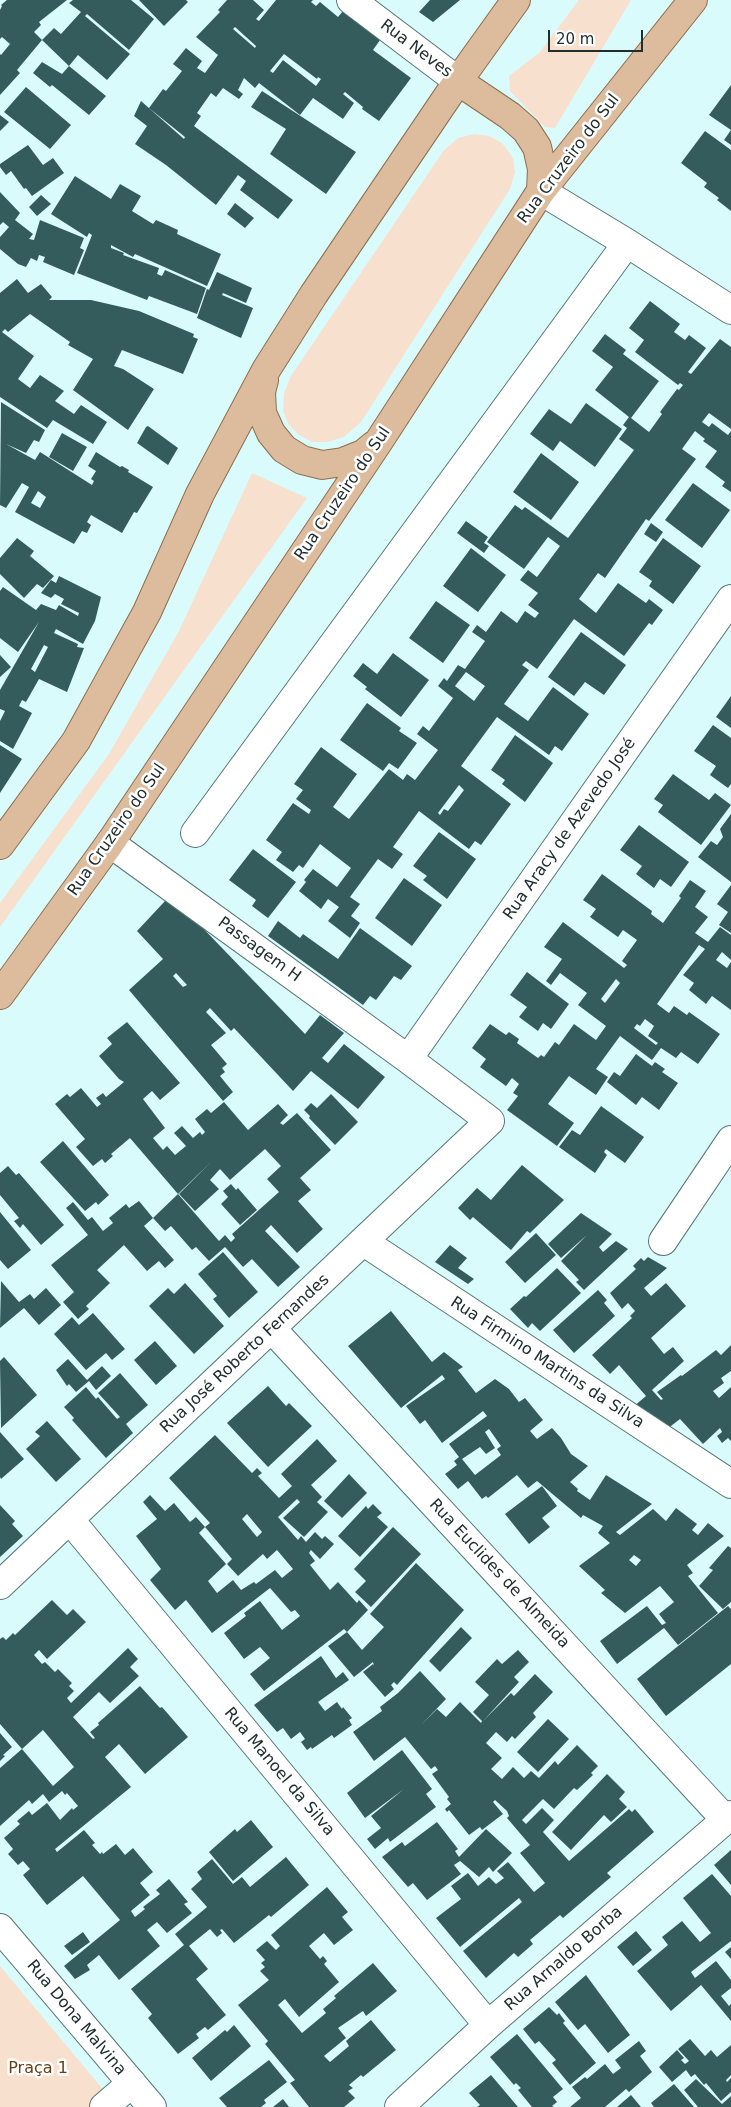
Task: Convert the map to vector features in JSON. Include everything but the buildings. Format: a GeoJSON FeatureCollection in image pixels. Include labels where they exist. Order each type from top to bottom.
{"type":"FeatureCollection","features":[{"type":"Feature","properties":{"kind":"main road"},"geometry":{"type":"LineString","coordinates":[[0,845],[76,741],[147,612],[200,494],[266,370],[314,294],[458,81],[516,0]]}},
{"type":"Feature","properties":{"kind":"main road","name":"Rua Cruzeiro do Sul"},"geometry":{"type":"LineString","coordinates":[[0,995],[110,843],[379,441],[540,191],[693,0]]}},
{"type":"Feature","properties":{"kind":"main road"},"geometry":{"type":"LineString","coordinates":[[458,81],[510,116],[526,130],[537,147],[542,169],[540,191]]}},
{"type":"Feature","properties":{"kind":"main road"},"geometry":{"type":"LineString","coordinates":[[266,370],[261,392],[262,413],[270,433],[284,449],[302,460],[322,465],[343,462],[363,454],[379,441]]}},
{"type":"Feature","properties":{"kind":"street","name":"Rua Neves"},"geometry":{"type":"LineString","coordinates":[[351,0],[458,81]]}},
{"type":"Feature","properties":{"kind":"street"},"geometry":{"type":"LineString","coordinates":[[540,191],[627,243],[731,310]]}},
{"type":"Feature","properties":{"kind":"street"},"geometry":{"type":"LineString","coordinates":[[195,833],[627,243]]}},
{"type":"Feature","properties":{"kind":"street","name":"Rua Aracy de Azevedo José"},"geometry":{"type":"LineString","coordinates":[[408,1059],[731,599]]}},
{"type":"Feature","properties":{"kind":"street","name":"Passagem H"},"geometry":{"type":"LineString","coordinates":[[110,843],[408,1059],[490,1121]]}},
{"type":"Feature","properties":{"kind":"street","name":"Rua José Roberto Fernandes"},"geometry":{"type":"LineString","coordinates":[[0,1585],[490,1121]]}},
{"type":"Feature","properties":{"kind":"street"},"geometry":{"type":"LineString","coordinates":[[663,1241],[731,1140]]}},
{"type":"Feature","properties":{"kind":"street","name":"Rua Firmino Martins da Silva"},"geometry":{"type":"LineString","coordinates":[[364,1242],[731,1484]]}},
{"type":"Feature","properties":{"kind":"street","name":"Rua Euclides de Almeida"},"geometry":{"type":"LineString","coordinates":[[272,1329],[728,1817]]}},
{"type":"Feature","properties":{"kind":"street","name":"Rua Manoel da Silva"},"geometry":{"type":"LineString","coordinates":[[70,1520],[488,2025]]}},
{"type":"Feature","properties":{"kind":"street","name":"Rua Arnaldo Borba"},"geometry":{"type":"LineString","coordinates":[[399,2107],[488,2025],[728,1817]]}},
{"type":"Feature","properties":{"kind":"street","name":"Rua Dona Malvina"},"geometry":{"type":"LineString","coordinates":[[0,1928],[152,2107]]}},
{"type":"Feature","properties":{"kind":"street"},"geometry":{"type":"LineString","coordinates":[[104,2107],[132,2084]]}},
{"type":"Feature","properties":{"kind":"green space"},"geometry":{"type":"Polygon","coordinates":[[[579,0],[631,0],[555,128],[545,127],[510,91],[509,76],[539,53],[579,0]]]}},
{"type":"Feature","properties":{"kind":"green space"},"geometry":{"type":"Polygon","coordinates":[[[474,134],[489,136],[502,143],[513,158],[515,172],[510,189],[361,422],[344,437],[327,442],[312,442],[299,435],[289,425],[283,411],[284,393],[291,376],[444,150],[458,138],[474,134]]]}},
{"type":"Feature","properties":{"kind":"green space"},"geometry":{"type":"Polygon","coordinates":[[[252,473],[307,498],[0,927],[0,903],[109,754],[179,631],[252,473]]]}},
{"type":"Feature","properties":{"kind":"green space","name":"Praça 1"},"geometry":{"type":"Polygon","coordinates":[[[0,1966],[106,2093],[89,2107],[0,2107],[0,1966]]]}}]}
